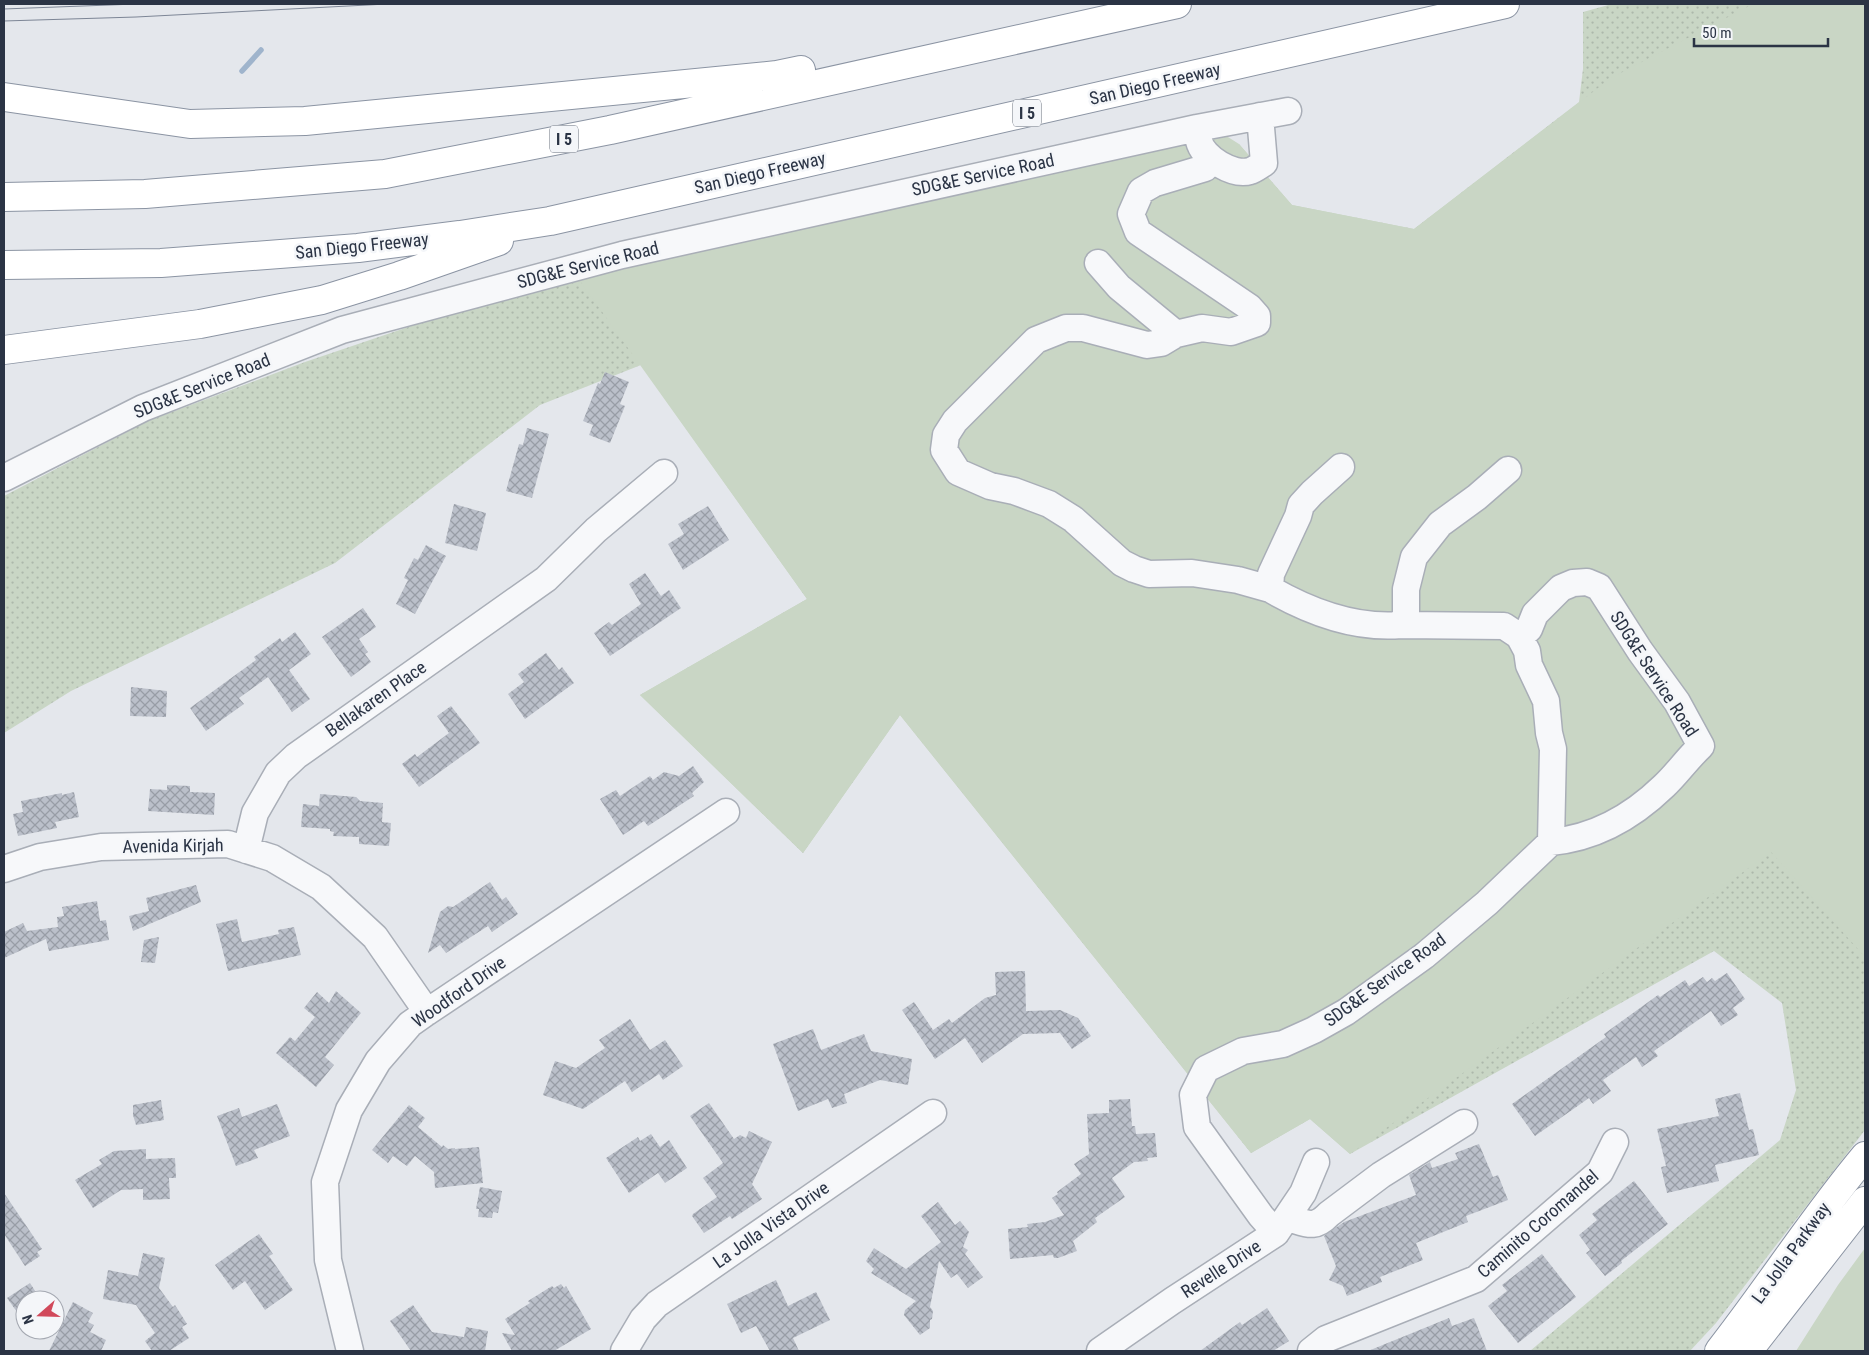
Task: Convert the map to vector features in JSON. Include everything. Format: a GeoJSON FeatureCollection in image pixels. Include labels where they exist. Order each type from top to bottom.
{"type":"FeatureCollection","features":[{"type":"Feature","properties":{"kind":"highway","name":"I 5"},"geometry":{"type":"LineString","coordinates":[[4,197],[145,194],[385,174],[610,130],[1177,4]]}},
{"type":"Feature","properties":{"kind":"highway","name":"San Diego Freeway"},"geometry":{"type":"LineString","coordinates":[[4,265],[161,263],[358,248],[550,221],[1504,4]]}},
{"type":"Feature","properties":{"kind":"highway"},"geometry":{"type":"LineString","coordinates":[[4,97],[190,124],[305,121],[777,75],[1116,17]]}},
{"type":"Feature","properties":{"kind":"highway"},"geometry":{"type":"LineString","coordinates":[[4,350],[200,324],[322,300],[476,250],[550,221]]}},
{"type":"Feature","properties":{"kind":"highway","name":"La Jolla Parkway"},"geometry":{"type":"LineString","coordinates":[[1718,1351],[1745,1318],[1839,1187],[1865,1156]]}},
{"type":"Feature","properties":{"kind":"highway","name":"La Jolla Parkway"},"geometry":{"type":"LineString","coordinates":[[1748,1351],[1865,1201]]}},
{"type":"Feature","properties":{"kind":"highway"},"geometry":{"type":"LineString","coordinates":[[1706,1351],[1745,1318]]}},
{"type":"Feature","properties":{"kind":"street","name":"SDG&E Service Road"},"geometry":{"type":"LineString","coordinates":[[4,478],[142,408],[342,330],[622,255],[1197,128],[1288,111]]}},
{"type":"Feature","properties":{"kind":"street"},"geometry":{"type":"LineString","coordinates":[[1197,128],[1200,146],[1206,155],[1222,166],[1238,172],[1251,171],[1264,163],[1260,116]]}},
{"type":"Feature","properties":{"kind":"street"},"geometry":{"type":"LineString","coordinates":[[1206,155],[1204,168],[1155,183],[1141,191],[1132,214],[1138,232],[1249,307],[1256,316],[1257,323],[1230,332],[1202,328],[1176,334],[1161,344],[1147,345],[1083,328],[1066,328],[1036,340],[954,421],[946,434],[944,450],[958,472],[990,486],[1014,491],[1049,504],[1074,519],[1122,563],[1149,574],[1192,573],[1238,580],[1270,588],[1304,607],[1360,624],[1504,626],[1519,636],[1527,651],[1529,665],[1546,701],[1552,749],[1551,842]]}},
{"type":"Feature","properties":{"kind":"street"},"geometry":{"type":"LineString","coordinates":[[1098,263],[1119,287],[1176,334]]}},
{"type":"Feature","properties":{"kind":"street"},"geometry":{"type":"LineString","coordinates":[[1270,588],[1271,574],[1298,516],[1301,505],[1312,492],[1340,467]]}},
{"type":"Feature","properties":{"kind":"street"},"geometry":{"type":"LineString","coordinates":[[1401,625],[1406,614],[1406,590],[1414,557],[1440,524],[1477,497],[1508,470]]}},
{"type":"Feature","properties":{"kind":"street","name":"Bellakaren Place"},"geometry":{"type":"LineString","coordinates":[[246,850],[255,813],[278,773],[296,756],[546,579],[596,530],[664,473]]}},
{"type":"Feature","properties":{"kind":"street","name":"SDG&E Service Road"},"geometry":{"type":"LineString","coordinates":[[1282,1225],[1261,1216],[1197,1128],[1193,1095],[1206,1069],[1243,1052],[1282,1044],[1314,1030],[1346,1012],[1424,956],[1487,903],[1551,842],[1596,832],[1617,822],[1641,806],[1664,786],[1701,746],[1676,702],[1640,651],[1599,587],[1587,582],[1574,583],[1561,588],[1535,614],[1529,629],[1519,636]]}},
{"type":"Feature","properties":{"kind":"street","name":"Woodford Drive"},"geometry":{"type":"LineString","coordinates":[[350,1351],[328,1260],[325,1182],[349,1110],[378,1060],[410,1024],[726,812]]}},
{"type":"Feature","properties":{"kind":"street","name":"Avenida Kirjah"},"geometry":{"type":"LineString","coordinates":[[4,870],[40,857],[101,847],[228,844],[272,858],[321,887],[375,937],[427,1012]]}},
{"type":"Feature","properties":{"kind":"street","name":"La Jolla Vista Drive"},"geometry":{"type":"LineString","coordinates":[[624,1351],[644,1319],[657,1304],[933,1113]]}},
{"type":"Feature","properties":{"kind":"street"},"geometry":{"type":"LineString","coordinates":[[1282,1225],[1314,1225],[1322,1222],[1329,1214],[1381,1175],[1464,1123]]}},
{"type":"Feature","properties":{"kind":"street","name":"Caminito Coromandel"},"geometry":{"type":"LineString","coordinates":[[1310,1351],[1326,1339],[1476,1279],[1600,1172],[1615,1142]]}},
{"type":"Feature","properties":{"kind":"street","name":"Revelle Drive"},"geometry":{"type":"LineString","coordinates":[[1100,1351],[1282,1225],[1303,1193],[1316,1162]]}},
{"type":"Feature","properties":{"kind":"green space"},"geometry":{"type":"Polygon","coordinates":[[[1612,4],[1865,4],[1865,1130],[1716,1323],[1690,1351],[1530,1351],[1780,1140],[1796,1090],[1782,1003],[1714,951],[1350,1154],[1310,1119],[1251,1153],[900,715],[803,853],[640,695],[807,599],[641,365],[540,405],[335,563],[71,691],[4,733],[4,496],[148,421],[305,362],[573,271],[1239,144],[1292,205],[1414,229],[1579,102],[1583,69],[1583,12],[1612,4]]]}},
{"type":"Feature","properties":{"kind":"green space"},"geometry":{"type":"Polygon","coordinates":[[[1753,4],[1865,4],[1865,957],[1771,852],[1350,1154],[1310,1119],[1251,1153],[900,715],[803,853],[640,695],[807,599],[573,271],[1209,125],[1239,144],[1292,205],[1414,229],[1611,78],[1753,4]]]}},
{"type":"Feature","properties":{"kind":"green space"},"geometry":{"type":"Polygon","coordinates":[[[1865,1248],[1865,1351],[1796,1351],[1838,1285],[1865,1248]]]}},
{"type":"Feature","properties":{"kind":"building"},"geometry":{"type":"Polygon","coordinates":[[[605,372],[629,382],[620,404],[625,406],[610,443],[589,435],[593,425],[583,421],[598,383],[600,384],[605,372]]]}},
{"type":"Feature","properties":{"kind":"building"},"geometry":{"type":"Polygon","coordinates":[[[527,428],[549,434],[532,498],[506,491],[519,444],[523,445],[527,428]]]}},
{"type":"Feature","properties":{"kind":"building"},"geometry":{"type":"Polygon","coordinates":[[[454,504],[486,513],[477,551],[445,543],[454,504]]]}},
{"type":"Feature","properties":{"kind":"building"},"geometry":{"type":"Polygon","coordinates":[[[708,506],[729,540],[683,570],[668,544],[684,534],[678,524],[708,506]]]}},
{"type":"Feature","properties":{"kind":"building"},"geometry":{"type":"Polygon","coordinates":[[[426,545],[446,556],[415,614],[396,604],[408,580],[404,578],[414,558],[418,560],[426,545]]]}},
{"type":"Feature","properties":{"kind":"building"},"geometry":{"type":"Polygon","coordinates":[[[645,573],[661,596],[669,590],[681,608],[610,656],[594,633],[609,622],[612,625],[641,604],[629,584],[645,573]]]}},
{"type":"Feature","properties":{"kind":"building"},"geometry":{"type":"Polygon","coordinates":[[[363,608],[376,627],[359,639],[368,652],[365,654],[371,662],[351,677],[322,637],[363,608]]]}},
{"type":"Feature","properties":{"kind":"building"},"geometry":{"type":"Polygon","coordinates":[[[295,632],[311,654],[289,670],[310,699],[292,712],[268,677],[239,698],[244,704],[206,731],[190,708],[256,660],[254,657],[280,638],[282,642],[295,632]]]}},
{"type":"Feature","properties":{"kind":"building"},"geometry":{"type":"Polygon","coordinates":[[[546,653],[559,670],[562,667],[574,683],[525,719],[508,694],[524,682],[518,674],[546,653]]]}},
{"type":"Feature","properties":{"kind":"building"},"geometry":{"type":"Polygon","coordinates":[[[131,687],[167,691],[166,717],[130,716],[131,687]]]}},
{"type":"Feature","properties":{"kind":"building"},"geometry":{"type":"Polygon","coordinates":[[[451,706],[480,743],[419,787],[402,764],[415,754],[417,757],[449,733],[437,716],[451,706]]]}},
{"type":"Feature","properties":{"kind":"building"},"geometry":{"type":"Polygon","coordinates":[[[693,766],[704,782],[692,793],[694,796],[648,826],[644,821],[623,835],[600,799],[616,790],[620,796],[650,776],[653,780],[664,772],[679,776],[693,766]]]}},
{"type":"Feature","properties":{"kind":"building"},"geometry":{"type":"Polygon","coordinates":[[[167,785],[190,786],[190,792],[215,793],[214,815],[148,811],[150,789],[167,790],[167,785]]]}},
{"type":"Feature","properties":{"kind":"building"},"geometry":{"type":"Polygon","coordinates":[[[74,792],[79,817],[55,822],[57,828],[18,836],[13,814],[23,812],[21,801],[74,792]]]}},
{"type":"Feature","properties":{"kind":"building"},"geometry":{"type":"Polygon","coordinates":[[[320,794],[356,797],[360,801],[383,803],[382,822],[391,823],[389,846],[359,844],[359,837],[333,836],[334,832],[330,831],[330,829],[301,827],[303,804],[319,806],[320,794]]]}},
{"type":"Feature","properties":{"kind":"building"},"geometry":{"type":"Polygon","coordinates":[[[490,882],[502,900],[506,897],[518,914],[492,932],[488,926],[446,953],[440,945],[428,953],[440,912],[448,906],[453,907],[490,882]]]}},
{"type":"Feature","properties":{"kind":"building"},"geometry":{"type":"Polygon","coordinates":[[[196,885],[201,902],[133,931],[129,916],[149,911],[146,898],[196,885]]]}},
{"type":"Feature","properties":{"kind":"building"},"geometry":{"type":"Polygon","coordinates":[[[97,901],[100,921],[106,920],[109,940],[49,951],[46,939],[4,958],[4,932],[23,923],[27,931],[58,927],[57,917],[64,916],[62,907],[97,901]]]}},
{"type":"Feature","properties":{"kind":"building"},"geometry":{"type":"Polygon","coordinates":[[[237,919],[242,942],[279,934],[278,930],[294,927],[301,955],[228,971],[216,924],[237,919]]]}},
{"type":"Feature","properties":{"kind":"building"},"geometry":{"type":"Polygon","coordinates":[[[159,937],[155,963],[141,962],[144,940],[159,937]]]}},
{"type":"Feature","properties":{"kind":"building"},"geometry":{"type":"Polygon","coordinates":[[[1025,971],[1026,1011],[1060,1010],[1078,1018],[1091,1036],[1072,1049],[1060,1033],[1023,1034],[982,1063],[965,1038],[935,1059],[902,1010],[914,1002],[933,1030],[949,1019],[952,1023],[985,998],[996,995],[995,972],[1025,971]]]}},
{"type":"Feature","properties":{"kind":"building"},"geometry":{"type":"Polygon","coordinates":[[[1727,973],[1745,999],[1733,1008],[1738,1015],[1721,1026],[1711,1011],[1654,1051],[1658,1056],[1642,1067],[1636,1057],[1603,1080],[1611,1091],[1593,1104],[1589,1098],[1535,1136],[1512,1104],[1606,1037],[1604,1034],[1658,995],[1660,997],[1685,980],[1689,986],[1703,977],[1707,982],[1712,978],[1715,981],[1727,973]]]}},
{"type":"Feature","properties":{"kind":"building"},"geometry":{"type":"Polygon","coordinates":[[[336,991],[361,1013],[325,1057],[334,1065],[316,1087],[276,1053],[290,1037],[295,1041],[315,1017],[304,1008],[317,992],[329,1003],[336,991]]]}},
{"type":"Feature","properties":{"kind":"building"},"geometry":{"type":"Polygon","coordinates":[[[630,1019],[650,1050],[665,1040],[683,1066],[663,1080],[659,1074],[632,1092],[625,1081],[583,1109],[543,1095],[555,1061],[576,1068],[605,1048],[599,1040],[630,1019]]]}},
{"type":"Feature","properties":{"kind":"building"},"geometry":{"type":"Polygon","coordinates":[[[813,1029],[821,1050],[864,1034],[871,1051],[912,1059],[908,1085],[880,1080],[844,1094],[847,1103],[832,1108],[828,1099],[798,1111],[773,1044],[813,1029]]]}},
{"type":"Feature","properties":{"kind":"building"},"geometry":{"type":"Polygon","coordinates":[[[1740,1093],[1749,1130],[1753,1129],[1759,1155],[1715,1165],[1719,1181],[1667,1193],[1661,1167],[1666,1166],[1657,1129],[1719,1116],[1715,1099],[1740,1093]]]}},
{"type":"Feature","properties":{"kind":"building"},"geometry":{"type":"Polygon","coordinates":[[[1130,1099],[1132,1126],[1135,1126],[1136,1134],[1155,1133],[1157,1157],[1147,1158],[1148,1161],[1134,1162],[1112,1178],[1125,1197],[1095,1218],[1097,1222],[1073,1241],[1077,1251],[1058,1258],[1054,1258],[1053,1255],[1010,1259],[1008,1229],[1028,1227],[1027,1224],[1045,1222],[1064,1215],[1052,1198],[1081,1174],[1074,1164],[1089,1154],[1087,1114],[1109,1113],[1109,1100],[1130,1099]]]}},
{"type":"Feature","properties":{"kind":"building"},"geometry":{"type":"Polygon","coordinates":[[[161,1100],[164,1120],[136,1125],[133,1105],[161,1100]]]}},
{"type":"Feature","properties":{"kind":"building"},"geometry":{"type":"Polygon","coordinates":[[[709,1103],[734,1139],[740,1135],[746,1138],[749,1131],[772,1142],[752,1184],[762,1199],[732,1219],[730,1216],[704,1233],[692,1216],[717,1197],[703,1178],[723,1163],[690,1116],[709,1103]]]}},
{"type":"Feature","properties":{"kind":"building"},"geometry":{"type":"Polygon","coordinates":[[[277,1104],[290,1136],[254,1150],[258,1158],[236,1166],[217,1116],[239,1108],[242,1117],[277,1104]]]}},
{"type":"Feature","properties":{"kind":"building"},"geometry":{"type":"Polygon","coordinates":[[[409,1105],[425,1118],[418,1127],[442,1147],[443,1145],[448,1149],[455,1149],[479,1147],[483,1183],[435,1188],[434,1172],[415,1156],[407,1166],[393,1156],[388,1163],[372,1150],[409,1105]]]}},
{"type":"Feature","properties":{"kind":"building"},"geometry":{"type":"Polygon","coordinates":[[[651,1134],[660,1147],[669,1140],[687,1168],[665,1183],[658,1173],[629,1193],[606,1158],[638,1137],[640,1141],[651,1134]]]}},
{"type":"Feature","properties":{"kind":"building"},"geometry":{"type":"Polygon","coordinates":[[[1479,1144],[1493,1177],[1498,1175],[1508,1200],[1466,1216],[1468,1222],[1416,1243],[1423,1260],[1380,1277],[1382,1282],[1347,1296],[1343,1286],[1329,1280],[1336,1266],[1324,1236],[1344,1222],[1416,1195],[1409,1175],[1430,1162],[1432,1168],[1458,1159],[1455,1153],[1479,1144]]]}},
{"type":"Feature","properties":{"kind":"building"},"geometry":{"type":"Polygon","coordinates":[[[146,1149],[146,1159],[175,1158],[176,1178],[169,1178],[170,1199],[143,1200],[143,1189],[121,1190],[93,1208],[75,1180],[102,1164],[99,1160],[114,1151],[146,1149]]]}},
{"type":"Feature","properties":{"kind":"building"},"geometry":{"type":"Polygon","coordinates":[[[1634,1181],[1668,1224],[1605,1276],[1586,1253],[1590,1250],[1579,1235],[1597,1220],[1592,1214],[1634,1181]]]}},
{"type":"Feature","properties":{"kind":"building"},"geometry":{"type":"Polygon","coordinates":[[[480,1187],[502,1191],[498,1213],[493,1212],[492,1218],[478,1217],[479,1209],[476,1209],[480,1187]]]}},
{"type":"Feature","properties":{"kind":"building"},"geometry":{"type":"Polygon","coordinates":[[[4,1193],[42,1249],[37,1252],[40,1256],[25,1266],[4,1234],[4,1193]]]}},
{"type":"Feature","properties":{"kind":"building"},"geometry":{"type":"Polygon","coordinates":[[[938,1202],[955,1225],[960,1221],[969,1232],[963,1247],[968,1250],[965,1254],[983,1277],[968,1288],[957,1274],[951,1278],[939,1261],[930,1307],[933,1311],[930,1328],[920,1335],[904,1315],[905,1310],[916,1301],[871,1273],[874,1269],[866,1261],[874,1248],[906,1269],[941,1242],[921,1216],[938,1202]]]}},
{"type":"Feature","properties":{"kind":"building"},"geometry":{"type":"Polygon","coordinates":[[[259,1234],[273,1254],[269,1256],[293,1290],[265,1310],[245,1281],[233,1290],[215,1265],[259,1234]]]}},
{"type":"Feature","properties":{"kind":"building"},"geometry":{"type":"Polygon","coordinates":[[[143,1253],[165,1258],[159,1288],[173,1307],[175,1305],[187,1324],[182,1327],[189,1338],[169,1351],[152,1351],[145,1341],[155,1333],[136,1305],[103,1299],[108,1270],[138,1276],[143,1253]]]}},
{"type":"Feature","properties":{"kind":"building"},"geometry":{"type":"Polygon","coordinates":[[[1542,1254],[1576,1297],[1518,1343],[1488,1306],[1507,1291],[1502,1285],[1542,1254]]]}},
{"type":"Feature","properties":{"kind":"building"},"geometry":{"type":"Polygon","coordinates":[[[776,1280],[788,1306],[816,1292],[830,1320],[793,1338],[799,1351],[770,1351],[756,1326],[741,1333],[727,1304],[776,1280]]]}},
{"type":"Feature","properties":{"kind":"building"},"geometry":{"type":"Polygon","coordinates":[[[30,1283],[34,1290],[19,1290],[30,1283]]]}},
{"type":"Feature","properties":{"kind":"building"},"geometry":{"type":"Polygon","coordinates":[[[561,1284],[564,1288],[566,1286],[591,1329],[554,1351],[512,1351],[502,1333],[515,1335],[505,1319],[530,1303],[528,1301],[552,1286],[554,1288],[561,1284]]]}},
{"type":"Feature","properties":{"kind":"building"},"geometry":{"type":"Polygon","coordinates":[[[15,1293],[15,1309],[7,1298],[15,1293]]]}},
{"type":"Feature","properties":{"kind":"building"},"geometry":{"type":"Polygon","coordinates":[[[73,1302],[93,1313],[88,1322],[94,1325],[90,1332],[106,1340],[101,1351],[49,1351],[54,1340],[65,1340],[65,1318],[73,1302]]]}},
{"type":"Feature","properties":{"kind":"building"},"geometry":{"type":"Polygon","coordinates":[[[413,1305],[432,1332],[464,1337],[466,1327],[488,1331],[485,1351],[411,1351],[390,1321],[413,1305]]]}},
{"type":"Feature","properties":{"kind":"building"},"geometry":{"type":"Polygon","coordinates":[[[1267,1308],[1289,1341],[1273,1351],[1200,1351],[1240,1322],[1242,1325],[1267,1308]]]}},
{"type":"Feature","properties":{"kind":"building"},"geometry":{"type":"Polygon","coordinates":[[[1449,1318],[1452,1326],[1474,1318],[1487,1351],[1368,1351],[1449,1318]]]}},
{"type":"Feature","properties":{"kind":"waterway"},"geometry":{"type":"LineString","coordinates":[[242,71],[261,50]]}},
{"type":"Feature","properties":{"kind":"tram line"},"geometry":{"type":"LineString","coordinates":[[4,9],[136,4]]}},
{"type":"Feature","properties":{"kind":"tram line"},"geometry":{"type":"LineString","coordinates":[[4,21],[136,17],[387,4]]}}]}
